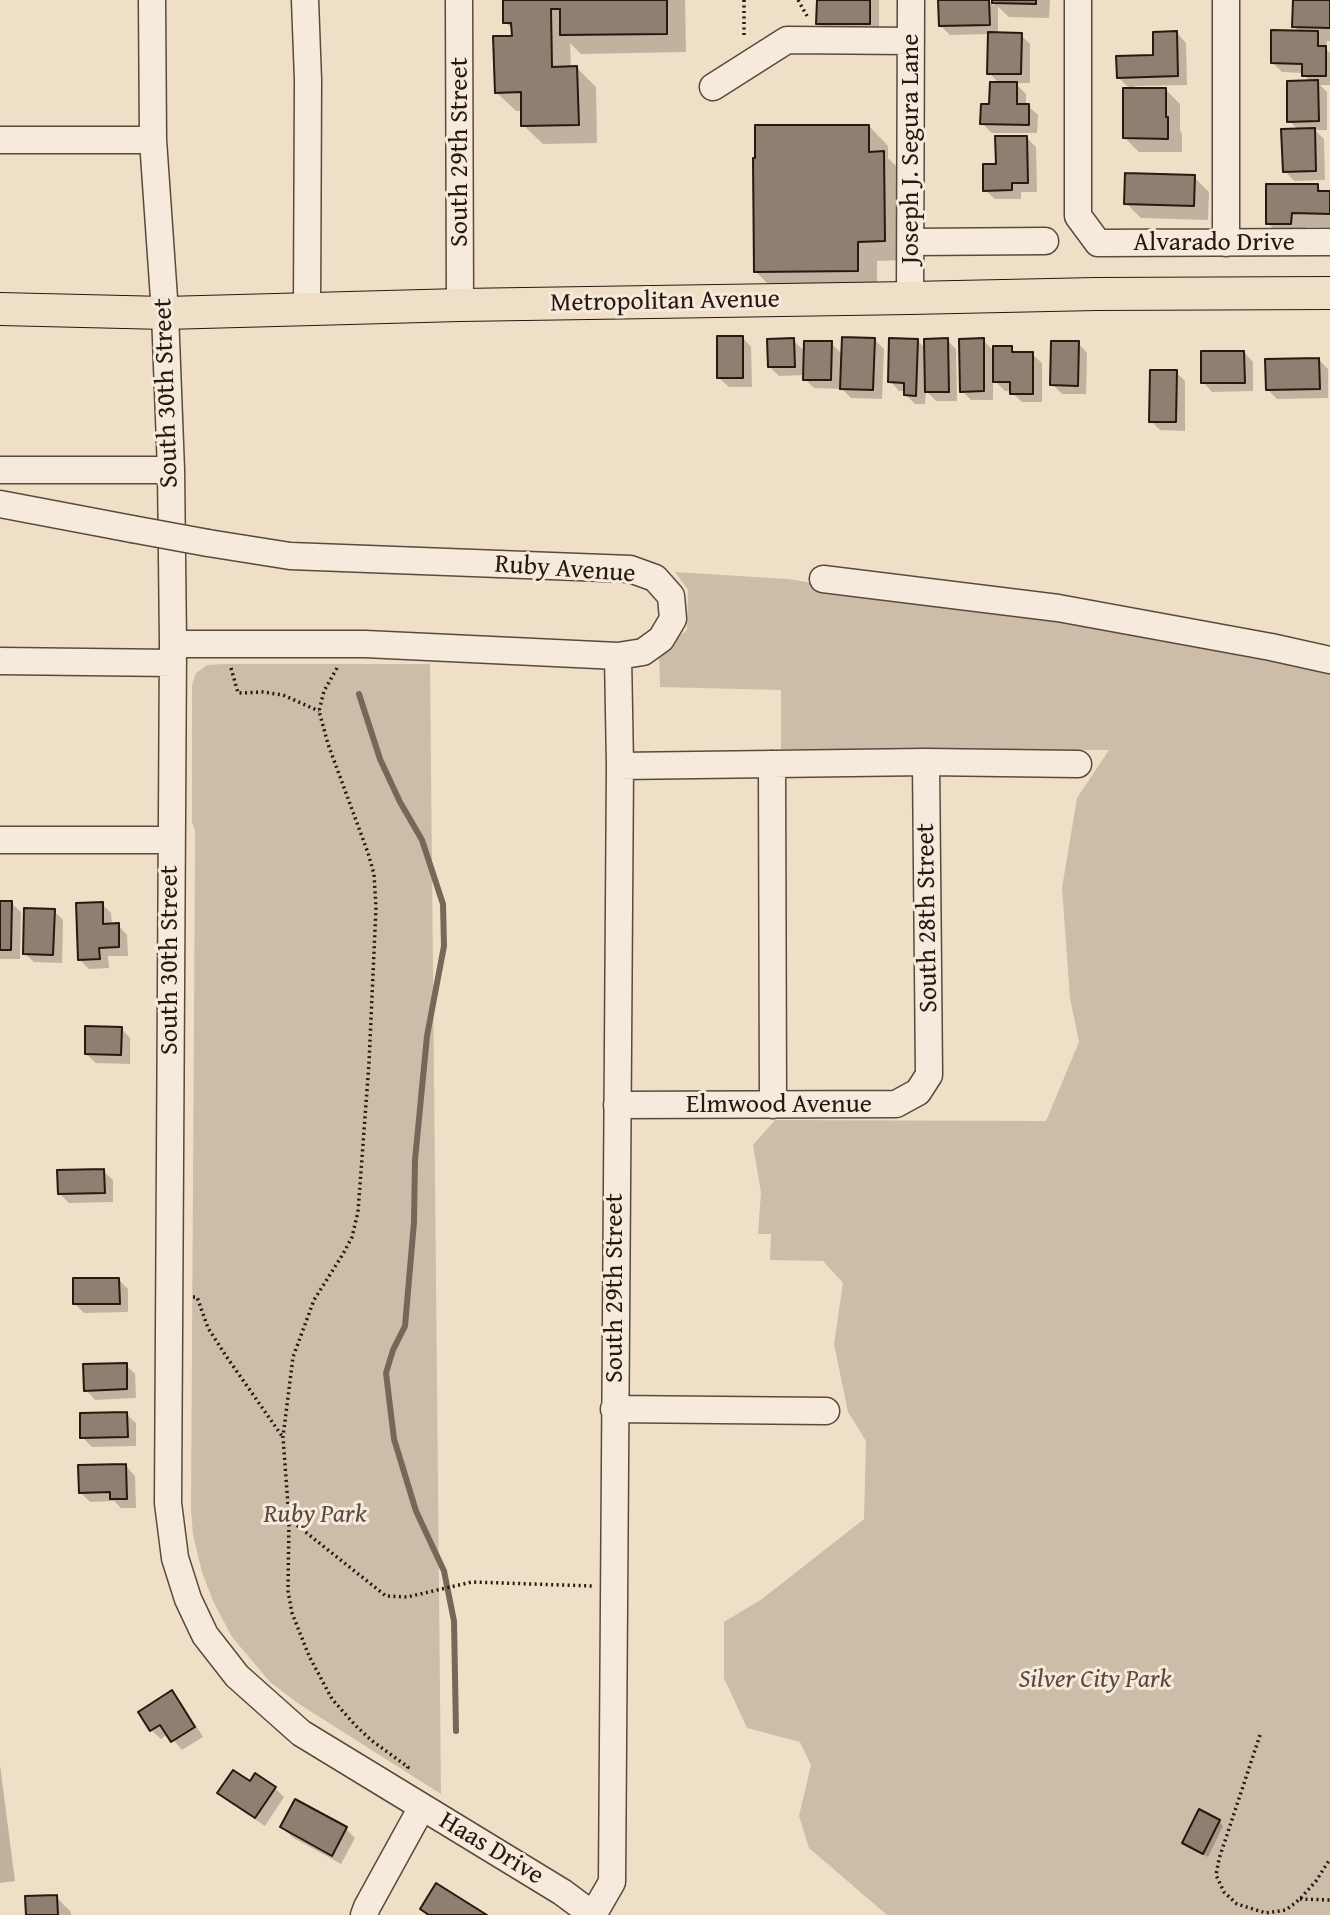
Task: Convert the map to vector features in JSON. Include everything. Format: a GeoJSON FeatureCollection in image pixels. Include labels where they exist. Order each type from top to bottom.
{"type":"FeatureCollection","features":[{"type":"Feature","properties":{"kind":"main road","name":"Metropolitan Avenue"},"geometry":{"type":"LineString","coordinates":[[0,309],[165,313],[1096,293],[1330,293]]}},
{"type":"Feature","properties":{"kind":"street","name":"South 30th Street"},"geometry":{"type":"LineString","coordinates":[[152,0],[153,140],[165,313],[173,654],[168,1503],[175,1558],[188,1599],[205,1635],[237,1676],[301,1733],[422,1807]]}},
{"type":"Feature","properties":{"kind":"street"},"geometry":{"type":"LineString","coordinates":[[306,0],[309,80],[307,309]]}},
{"type":"Feature","properties":{"kind":"street","name":"South 29th Street"},"geometry":{"type":"LineString","coordinates":[[459,0],[460,305]]}},
{"type":"Feature","properties":{"kind":"street","name":"Joseph J. Segura Lane"},"geometry":{"type":"LineString","coordinates":[[910,299],[911,0]]}},
{"type":"Feature","properties":{"kind":"street","name":"Alvarado Drive"},"geometry":{"type":"LineString","coordinates":[[1078,0],[1078,216],[1098,243],[1330,242]]}},
{"type":"Feature","properties":{"kind":"street"},"geometry":{"type":"LineString","coordinates":[[1226,0],[1226,243]]}},
{"type":"Feature","properties":{"kind":"street"},"geometry":{"type":"LineString","coordinates":[[713,88],[787,40],[911,41]]}},
{"type":"Feature","properties":{"kind":"street"},"geometry":{"type":"LineString","coordinates":[[0,140],[153,140]]}},
{"type":"Feature","properties":{"kind":"street"},"geometry":{"type":"LineString","coordinates":[[911,242],[1045,241]]}},
{"type":"Feature","properties":{"kind":"street"},"geometry":{"type":"LineString","coordinates":[[0,470],[170,470]]}},
{"type":"Feature","properties":{"kind":"street","name":"Ruby Avenue"},"geometry":{"type":"LineString","coordinates":[[0,504],[290,556],[630,569],[655,578],[671,596],[673,620],[661,639],[643,652],[618,656],[365,644],[0,661]]}},
{"type":"Feature","properties":{"kind":"street"},"geometry":{"type":"LineString","coordinates":[[823,579],[1058,608],[1330,660]]}},
{"type":"Feature","properties":{"kind":"street","name":"South 29th Street"},"geometry":{"type":"LineString","coordinates":[[593,1915],[611,1882],[620,766],[618,656]]}},
{"type":"Feature","properties":{"kind":"street"},"geometry":{"type":"LineString","coordinates":[[620,766],[926,762],[1078,764]]}},
{"type":"Feature","properties":{"kind":"street","name":"South 28th Street"},"geometry":{"type":"LineString","coordinates":[[926,762],[929,1074]]}},
{"type":"Feature","properties":{"kind":"street"},"geometry":{"type":"LineString","coordinates":[[772,764],[773,1105]]}},
{"type":"Feature","properties":{"kind":"street"},"geometry":{"type":"LineString","coordinates":[[0,840],[171,840]]}},
{"type":"Feature","properties":{"kind":"street","name":"Elmwood Avenue"},"geometry":{"type":"LineString","coordinates":[[617,1105],[896,1104],[918,1092],[929,1074]]}},
{"type":"Feature","properties":{"kind":"street"},"geometry":{"type":"LineString","coordinates":[[614,1409],[826,1411]]}},
{"type":"Feature","properties":{"kind":"street"},"geometry":{"type":"LineString","coordinates":[[364,1915],[422,1807]]}},
{"type":"Feature","properties":{"kind":"street","name":"Haas Drive"},"geometry":{"type":"LineString","coordinates":[[422,1807],[562,1892],[593,1915]]}},
{"type":"Feature","properties":{"kind":"path"},"geometry":{"type":"LineString","coordinates":[[744,0],[744,47]]}},
{"type":"Feature","properties":{"kind":"path"},"geometry":{"type":"LineString","coordinates":[[342,660],[324,691],[319,711],[374,874],[376,908],[369,1063],[358,1212],[352,1237],[314,1300],[293,1357],[283,1437],[289,1518],[288,1591],[292,1613],[304,1645],[332,1699],[371,1740],[408,1767],[403,1776]]}},
{"type":"Feature","properties":{"kind":"path"},"geometry":{"type":"LineString","coordinates":[[229,661],[238,692],[283,695],[319,711]]}},
{"type":"Feature","properties":{"kind":"path"},"geometry":{"type":"LineString","coordinates":[[190,1297],[197,1297],[208,1328],[283,1437]]}},
{"type":"Feature","properties":{"kind":"path"},"geometry":{"type":"LineString","coordinates":[[289,1518],[386,1596],[407,1597],[472,1582],[592,1586]]}},
{"type":"Feature","properties":{"kind":"path"},"geometry":{"type":"LineString","coordinates":[[1260,1735],[1216,1875],[1224,1892],[1237,1905],[1266,1913],[1286,1910],[1316,1881],[1330,1859]]}},
{"type":"Feature","properties":{"kind":"path"},"geometry":{"type":"LineString","coordinates":[[1300,1899],[1330,1900]]}},
{"type":"Feature","properties":{"kind":"green space","name":"Silver City Park"},"geometry":{"type":"Polygon","coordinates":[[[675,572],[788,579],[1209,646],[1330,672],[1330,1915],[887,1915],[809,1848],[799,1816],[811,1765],[800,1742],[747,1728],[724,1678],[724,1622],[762,1599],[864,1519],[866,1441],[848,1412],[834,1344],[843,1283],[823,1261],[770,1260],[771,1234],[758,1234],[761,1193],[753,1145],[775,1120],[1046,1121],[1079,1042],[1070,998],[1062,888],[1077,798],[1109,750],[781,749],[781,690],[660,687],[659,651],[687,630],[688,590],[675,572]]]}},
{"type":"Feature","properties":{"kind":"green space","name":"Ruby Park"},"geometry":{"type":"Polygon","coordinates":[[[430,664],[441,1794],[299,1704],[270,1682],[232,1637],[213,1601],[202,1572],[193,1535],[195,830],[192,822],[192,685],[196,673],[207,665],[430,664]]]}},
{"type":"Feature","properties":{"kind":"building"},"geometry":{"type":"Polygon","coordinates":[[[503,0],[667,0],[667,34],[560,35],[560,9],[551,9],[552,67],[577,66],[579,125],[521,126],[521,92],[495,93],[493,36],[512,36],[511,23],[503,23],[503,0]]]}},
{"type":"Feature","properties":{"kind":"building"},"geometry":{"type":"Polygon","coordinates":[[[817,0],[870,0],[870,24],[816,24],[817,0]]]}},
{"type":"Feature","properties":{"kind":"building"},"geometry":{"type":"Polygon","coordinates":[[[938,0],[989,0],[990,25],[939,26],[938,0]]]}},
{"type":"Feature","properties":{"kind":"building"},"geometry":{"type":"Polygon","coordinates":[[[992,0],[1036,0],[1036,4],[992,3],[992,0]]]}},
{"type":"Feature","properties":{"kind":"building"},"geometry":{"type":"Polygon","coordinates":[[[1293,0],[1330,0],[1330,28],[1292,27],[1293,0]]]}},
{"type":"Feature","properties":{"kind":"building"},"geometry":{"type":"Polygon","coordinates":[[[1271,30],[1318,31],[1318,46],[1326,46],[1326,76],[1302,76],[1302,64],[1271,63],[1271,30]]]}},
{"type":"Feature","properties":{"kind":"building"},"geometry":{"type":"Polygon","coordinates":[[[1177,31],[1178,76],[1117,78],[1116,56],[1153,55],[1153,32],[1177,31]]]}},
{"type":"Feature","properties":{"kind":"building"},"geometry":{"type":"Polygon","coordinates":[[[988,32],[1022,33],[1021,74],[987,74],[988,32]]]}},
{"type":"Feature","properties":{"kind":"building"},"geometry":{"type":"Polygon","coordinates":[[[1318,80],[1319,121],[1287,122],[1287,81],[1318,80]]]}},
{"type":"Feature","properties":{"kind":"building"},"geometry":{"type":"Polygon","coordinates":[[[990,82],[1017,82],[1017,104],[1029,104],[1029,125],[980,124],[981,104],[989,104],[990,82]]]}},
{"type":"Feature","properties":{"kind":"building"},"geometry":{"type":"Polygon","coordinates":[[[1123,88],[1166,88],[1168,139],[1123,138],[1123,88]]]}},
{"type":"Feature","properties":{"kind":"building"},"geometry":{"type":"Polygon","coordinates":[[[755,125],[869,125],[869,152],[884,151],[885,241],[858,242],[858,271],[754,272],[755,125]]]}},
{"type":"Feature","properties":{"kind":"building"},"geometry":{"type":"Polygon","coordinates":[[[1315,128],[1316,171],[1283,172],[1281,129],[1315,128]]]}},
{"type":"Feature","properties":{"kind":"building"},"geometry":{"type":"Polygon","coordinates":[[[995,136],[1027,136],[1028,183],[1012,183],[1012,190],[983,191],[983,164],[996,164],[995,136]]]}},
{"type":"Feature","properties":{"kind":"building"},"geometry":{"type":"Polygon","coordinates":[[[1125,173],[1195,175],[1194,206],[1124,204],[1125,173]]]}},
{"type":"Feature","properties":{"kind":"building"},"geometry":{"type":"Polygon","coordinates":[[[1266,184],[1318,184],[1318,191],[1330,191],[1330,214],[1292,213],[1291,224],[1266,224],[1266,184]]]}},
{"type":"Feature","properties":{"kind":"building"},"geometry":{"type":"Polygon","coordinates":[[[717,336],[743,336],[743,378],[717,378],[717,336]]]}},
{"type":"Feature","properties":{"kind":"building"},"geometry":{"type":"Polygon","coordinates":[[[842,337],[875,338],[873,390],[840,389],[842,337]]]}},
{"type":"Feature","properties":{"kind":"building"},"geometry":{"type":"Polygon","coordinates":[[[794,338],[795,367],[768,367],[767,339],[794,338]]]}},
{"type":"Feature","properties":{"kind":"building"},"geometry":{"type":"Polygon","coordinates":[[[889,338],[918,339],[916,396],[904,395],[904,383],[888,382],[889,338]]]}},
{"type":"Feature","properties":{"kind":"building"},"geometry":{"type":"Polygon","coordinates":[[[948,338],[949,392],[925,392],[924,339],[948,338]]]}},
{"type":"Feature","properties":{"kind":"building"},"geometry":{"type":"Polygon","coordinates":[[[984,338],[984,391],[960,392],[959,339],[984,338]]]}},
{"type":"Feature","properties":{"kind":"building"},"geometry":{"type":"Polygon","coordinates":[[[804,341],[832,341],[831,380],[803,380],[804,341]]]}},
{"type":"Feature","properties":{"kind":"building"},"geometry":{"type":"Polygon","coordinates":[[[1051,341],[1079,341],[1078,386],[1050,385],[1051,341]]]}},
{"type":"Feature","properties":{"kind":"building"},"geometry":{"type":"Polygon","coordinates":[[[993,346],[1012,346],[1012,352],[1033,352],[1033,394],[1010,394],[1010,382],[993,382],[993,346]]]}},
{"type":"Feature","properties":{"kind":"building"},"geometry":{"type":"Polygon","coordinates":[[[1201,351],[1244,351],[1245,383],[1201,383],[1201,351]]]}},
{"type":"Feature","properties":{"kind":"building"},"geometry":{"type":"Polygon","coordinates":[[[1319,358],[1320,389],[1266,390],[1265,359],[1319,358]]]}},
{"type":"Feature","properties":{"kind":"building"},"geometry":{"type":"Polygon","coordinates":[[[1150,370],[1177,370],[1176,422],[1149,422],[1150,370]]]}},
{"type":"Feature","properties":{"kind":"building"},"geometry":{"type":"Polygon","coordinates":[[[0,901],[12,901],[11,950],[0,950],[0,901]]]}},
{"type":"Feature","properties":{"kind":"building"},"geometry":{"type":"Polygon","coordinates":[[[103,902],[103,924],[119,923],[119,947],[99,948],[100,959],[78,960],[76,903],[103,902]]]}},
{"type":"Feature","properties":{"kind":"building"},"geometry":{"type":"Polygon","coordinates":[[[24,908],[55,909],[53,955],[23,954],[24,908]]]}},
{"type":"Feature","properties":{"kind":"building"},"geometry":{"type":"Polygon","coordinates":[[[85,1026],[122,1027],[121,1055],[85,1054],[85,1026]]]}},
{"type":"Feature","properties":{"kind":"building"},"geometry":{"type":"Polygon","coordinates":[[[104,1169],[105,1193],[58,1194],[57,1170],[104,1169]]]}},
{"type":"Feature","properties":{"kind":"building"},"geometry":{"type":"Polygon","coordinates":[[[73,1278],[119,1278],[120,1304],[73,1304],[73,1278]]]}},
{"type":"Feature","properties":{"kind":"building"},"geometry":{"type":"Polygon","coordinates":[[[127,1363],[127,1389],[84,1391],[83,1364],[127,1363]]]}},
{"type":"Feature","properties":{"kind":"building"},"geometry":{"type":"Polygon","coordinates":[[[127,1412],[128,1437],[80,1438],[80,1413],[127,1412]]]}},
{"type":"Feature","properties":{"kind":"building"},"geometry":{"type":"Polygon","coordinates":[[[126,1464],[127,1499],[110,1499],[110,1492],[79,1493],[78,1465],[126,1464]]]}},
{"type":"Feature","properties":{"kind":"building"},"geometry":{"type":"Polygon","coordinates":[[[172,1690],[195,1727],[171,1742],[160,1725],[150,1731],[138,1712],[172,1690]]]}},
{"type":"Feature","properties":{"kind":"building"},"geometry":{"type":"Polygon","coordinates":[[[233,1770],[250,1781],[255,1773],[276,1787],[255,1818],[217,1793],[233,1770]]]}},
{"type":"Feature","properties":{"kind":"building"},"geometry":{"type":"Polygon","coordinates":[[[295,1799],[347,1827],[332,1856],[280,1827],[295,1799]]]}},
{"type":"Feature","properties":{"kind":"building"},"geometry":{"type":"Polygon","coordinates":[[[1199,1809],[1220,1820],[1203,1854],[1182,1843],[1199,1809]]]}},
{"type":"Feature","properties":{"kind":"building"},"geometry":{"type":"Polygon","coordinates":[[[436,1883],[487,1915],[429,1915],[420,1909],[436,1883]]]}},
{"type":"Feature","properties":{"kind":"building"},"geometry":{"type":"Polygon","coordinates":[[[57,1895],[58,1915],[26,1915],[25,1896],[57,1895]]]}},
{"type":"Feature","properties":{"kind":"waterway"},"geometry":{"type":"LineString","coordinates":[[359,694],[380,759],[422,840],[443,904],[444,946],[427,1036],[415,1160],[414,1222],[405,1326],[393,1350],[386,1373],[394,1439],[416,1511],[444,1571],[454,1621],[456,1731]]}}]}
